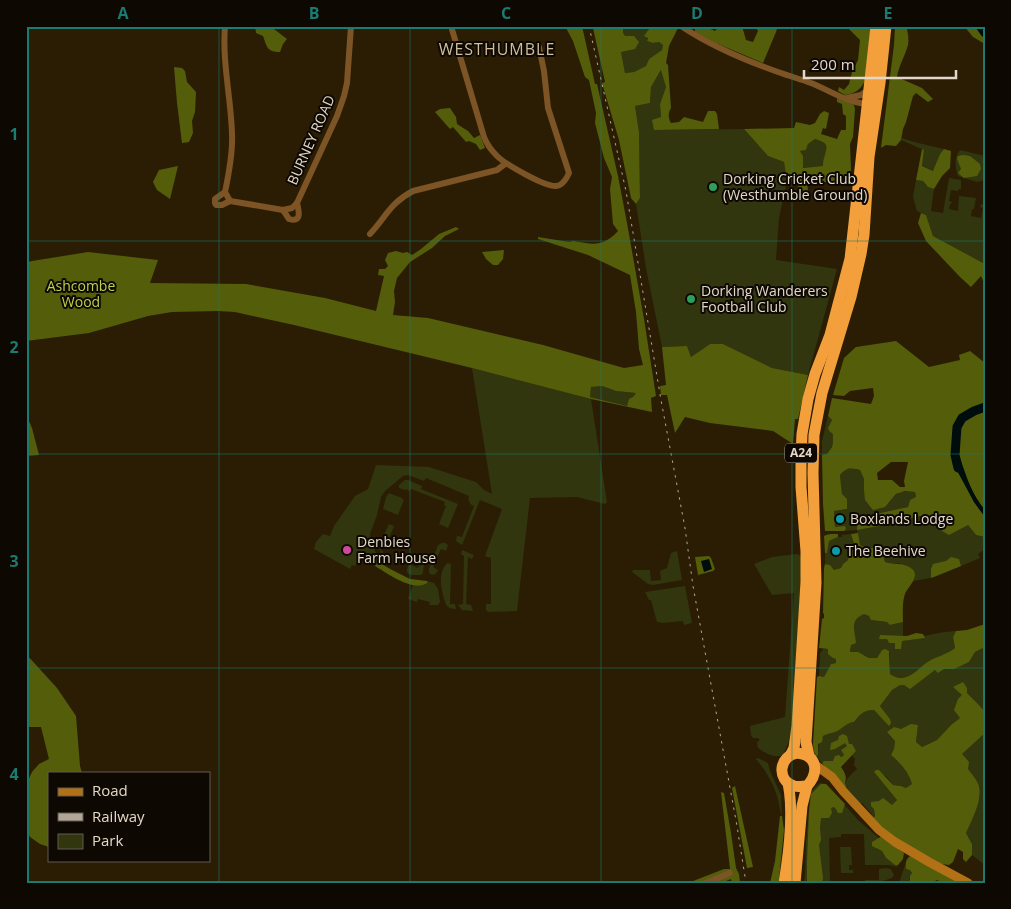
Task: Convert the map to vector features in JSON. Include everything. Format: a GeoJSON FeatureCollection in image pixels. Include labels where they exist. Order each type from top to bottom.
{"type":"FeatureCollection","features":[{"type":"Feature","properties":{"kind":"highway","name":"A24"},"geometry":{"type":"LineString","coordinates":[[811,760],[806,742],[816,583],[813,473],[814,434],[822,393],[851,296],[864,235],[876,26]]}},
{"type":"Feature","properties":{"kind":"highway","name":"A24"},"geometry":{"type":"LineString","coordinates":[[790,754],[794,748],[797,726],[806,582],[806,551],[801,487],[802,434],[808,399],[815,374],[830,335],[850,259],[864,125],[862,103],[873,93],[886,26]]}},
{"type":"Feature","properties":{"kind":"highway"},"geometry":{"type":"LineString","coordinates":[[795,883],[803,798],[810,782],[815,769],[811,760],[802,754],[790,754],[782,763],[784,779],[794,786],[810,782]]}},
{"type":"Feature","properties":{"kind":"highway"},"geometry":{"type":"LineString","coordinates":[[784,883],[789,837],[790,796],[788,783]]}},
{"type":"Feature","properties":{"kind":"main road"},"geometry":{"type":"LineString","coordinates":[[811,760],[832,777],[880,830],[895,842],[968,883]]}},
{"type":"Feature","properties":{"kind":"main road"},"geometry":{"type":"LineString","coordinates":[[810,782],[824,778],[844,791]]}},
{"type":"Feature","properties":{"kind":"street","name":"BURNEY ROAD"},"geometry":{"type":"LineString","coordinates":[[225,26],[224,57],[233,136],[225,192],[215,199],[215,203],[216,205],[222,205],[230,201],[283,210],[292,208],[297,203],[337,116],[347,83],[351,26]]}},
{"type":"Feature","properties":{"kind":"street"},"geometry":{"type":"LineString","coordinates":[[451,26],[488,147],[505,164],[532,178],[552,186],[559,186],[568,176],[548,108],[539,47]]}},
{"type":"Feature","properties":{"kind":"street"},"geometry":{"type":"LineString","coordinates":[[681,26],[708,43],[733,55],[811,83],[836,95],[862,103]]}},
{"type":"Feature","properties":{"kind":"street"},"geometry":{"type":"LineString","coordinates":[[846,98],[873,93]]}},
{"type":"Feature","properties":{"kind":"street"},"geometry":{"type":"LineString","coordinates":[[370,234],[398,200],[413,191],[497,170],[505,164]]}},
{"type":"Feature","properties":{"kind":"street"},"geometry":{"type":"LineString","coordinates":[[225,192],[230,201]]}},
{"type":"Feature","properties":{"kind":"street","name":"BURNEY ROAD"},"geometry":{"type":"LineString","coordinates":[[283,210],[289,219],[296,219],[299,214],[297,203]]}},
{"type":"Feature","properties":{"kind":"street"},"geometry":{"type":"LineString","coordinates":[[706,883],[730,873]]}},
{"type":"Feature","properties":{"kind":"green space"},"geometry":{"type":"Polygon","coordinates":[[[255,26],[270,26],[287,39],[280,52],[272,51],[268,48],[263,36],[256,33],[255,26]]]}},
{"type":"Feature","properties":{"kind":"green space","name":"Ashcombe Wood"},"geometry":{"type":"Polygon","coordinates":[[[565,26],[582,26],[595,84],[597,84],[627,223],[656,396],[651,398],[652,412],[591,399],[472,368],[235,312],[172,312],[148,316],[89,333],[26,341],[26,262],[88,252],[158,260],[150,283],[246,284],[325,298],[376,311],[384,276],[378,275],[379,269],[385,269],[388,266],[385,260],[388,253],[396,251],[407,252],[412,255],[439,234],[456,227],[459,229],[445,236],[432,248],[410,262],[397,278],[394,291],[393,315],[428,318],[543,345],[624,368],[643,365],[639,349],[630,275],[588,255],[538,239],[538,237],[569,242],[597,243],[607,240],[618,231],[613,224],[610,189],[612,177],[604,158],[595,123],[596,113],[589,80],[585,77],[573,41],[565,26]],[[602,386],[591,387],[590,397],[627,406],[629,399],[636,393],[616,391],[602,386]]]}},
{"type":"Feature","properties":{"kind":"green space"},"geometry":{"type":"Polygon","coordinates":[[[599,26],[623,26],[625,36],[634,36],[639,42],[635,49],[621,52],[625,73],[634,72],[646,66],[649,59],[662,50],[663,45],[659,42],[647,41],[648,38],[644,36],[649,26],[676,26],[678,28],[669,46],[666,63],[668,65],[671,108],[669,113],[670,121],[671,123],[679,122],[684,117],[703,122],[708,111],[715,111],[717,114],[719,129],[654,130],[652,120],[661,117],[660,104],[666,87],[661,70],[651,87],[650,103],[635,106],[639,132],[640,198],[636,204],[631,198],[619,140],[602,83],[605,82],[593,28],[599,26]]]}},
{"type":"Feature","properties":{"kind":"green space"},"geometry":{"type":"Polygon","coordinates":[[[620,26],[649,26],[647,41],[659,42],[663,45],[662,50],[649,59],[646,66],[634,72],[625,73],[620,47],[620,26]]]}},
{"type":"Feature","properties":{"kind":"green space"},"geometry":{"type":"Polygon","coordinates":[[[695,26],[704,26],[715,31],[719,26],[742,26],[746,40],[753,42],[758,31],[755,26],[778,26],[763,63],[695,32],[695,26]]]}},
{"type":"Feature","properties":{"kind":"green space"},"geometry":{"type":"Polygon","coordinates":[[[847,26],[871,26],[865,81],[857,91],[845,95],[838,91],[839,87],[844,90],[849,84],[858,60],[860,40],[847,26]]]}},
{"type":"Feature","properties":{"kind":"green space"},"geometry":{"type":"Polygon","coordinates":[[[895,26],[916,26],[907,29],[908,45],[897,77],[922,88],[933,99],[928,102],[916,93],[913,96],[901,140],[896,146],[886,145],[881,148],[894,45],[895,26]]]}},
{"type":"Feature","properties":{"kind":"green space"},"geometry":{"type":"Polygon","coordinates":[[[964,26],[985,26],[985,44],[973,37],[964,26]]]}},
{"type":"Feature","properties":{"kind":"green space"},"geometry":{"type":"Polygon","coordinates":[[[174,67],[182,68],[185,71],[187,82],[196,92],[195,112],[192,121],[193,133],[189,142],[182,143],[174,67]]]}},
{"type":"Feature","properties":{"kind":"green space"},"geometry":{"type":"Polygon","coordinates":[[[662,69],[666,87],[660,104],[661,117],[654,130],[744,129],[768,156],[784,162],[787,181],[779,218],[776,260],[837,269],[808,375],[772,368],[723,344],[710,344],[691,357],[687,346],[662,347],[646,268],[636,204],[640,198],[639,132],[635,106],[650,103],[651,87],[662,69]]]}},
{"type":"Feature","properties":{"kind":"green space"},"geometry":{"type":"Polygon","coordinates":[[[837,98],[854,105],[855,109],[853,137],[850,144],[851,170],[849,185],[826,182],[807,183],[808,190],[804,200],[800,201],[798,184],[796,180],[787,181],[784,162],[768,156],[744,129],[794,128],[796,122],[810,125],[815,123],[824,111],[829,113],[826,129],[823,128],[821,134],[837,139],[841,130],[846,130],[846,116],[843,114],[842,104],[837,102],[837,98]],[[815,139],[808,144],[806,150],[800,151],[803,156],[803,168],[823,166],[826,146],[815,139]]]}},
{"type":"Feature","properties":{"kind":"green space"},"geometry":{"type":"Polygon","coordinates":[[[450,108],[456,117],[457,124],[468,131],[474,138],[480,135],[485,148],[480,150],[476,144],[469,141],[466,142],[453,127],[450,129],[435,112],[440,109],[450,108]]]}},
{"type":"Feature","properties":{"kind":"green space"},"geometry":{"type":"Polygon","coordinates":[[[902,138],[944,149],[940,154],[934,171],[922,166],[924,150],[901,140],[902,138]]]}},
{"type":"Feature","properties":{"kind":"green space"},"geometry":{"type":"Polygon","coordinates":[[[815,139],[824,142],[827,146],[823,166],[802,168],[803,156],[800,151],[806,150],[808,144],[815,139]]]}},
{"type":"Feature","properties":{"kind":"green space"},"geometry":{"type":"Polygon","coordinates":[[[922,149],[924,150],[922,166],[933,171],[944,149],[951,151],[950,168],[942,176],[934,189],[928,187],[923,181],[916,180],[922,149]]]}},
{"type":"Feature","properties":{"kind":"green space"},"geometry":{"type":"Polygon","coordinates":[[[960,150],[985,156],[985,180],[977,182],[958,176],[956,162],[960,150]]]}},
{"type":"Feature","properties":{"kind":"green space"},"geometry":{"type":"Polygon","coordinates":[[[958,156],[970,156],[980,164],[981,169],[977,176],[964,178],[958,173],[961,169],[957,159],[958,156]]]}},
{"type":"Feature","properties":{"kind":"green space"},"geometry":{"type":"Polygon","coordinates":[[[178,166],[170,199],[157,190],[153,182],[159,170],[178,166]]]}},
{"type":"Feature","properties":{"kind":"green space"},"geometry":{"type":"Polygon","coordinates":[[[949,178],[961,180],[961,189],[958,191],[951,190],[949,201],[952,202],[949,209],[958,211],[959,196],[976,198],[971,216],[981,218],[983,208],[980,207],[981,204],[984,205],[985,203],[985,264],[933,236],[926,215],[917,211],[913,197],[916,180],[923,181],[928,187],[934,189],[931,211],[943,213],[949,178]]]}},
{"type":"Feature","properties":{"kind":"green space"},"geometry":{"type":"Polygon","coordinates":[[[921,213],[926,215],[933,236],[985,264],[985,285],[981,276],[971,287],[926,241],[918,223],[921,213]]]}},
{"type":"Feature","properties":{"kind":"green space"},"geometry":{"type":"Polygon","coordinates":[[[504,250],[503,259],[498,265],[493,265],[482,252],[504,250]]]}},
{"type":"Feature","properties":{"kind":"green space"},"geometry":{"type":"Polygon","coordinates":[[[896,341],[929,367],[960,360],[959,355],[970,351],[985,363],[985,510],[973,492],[960,458],[952,458],[974,502],[985,517],[985,537],[976,535],[968,525],[949,535],[942,531],[941,523],[927,520],[921,516],[857,530],[857,525],[854,522],[861,516],[869,517],[908,507],[910,500],[916,497],[915,492],[905,491],[896,494],[885,507],[873,510],[865,500],[864,479],[860,470],[851,469],[847,469],[840,475],[842,494],[847,499],[847,509],[834,511],[835,527],[845,526],[846,529],[844,531],[825,531],[822,455],[827,454],[833,442],[833,434],[828,428],[832,420],[828,416],[832,398],[871,404],[874,396],[873,388],[850,391],[844,396],[833,395],[844,358],[856,347],[896,341]],[[891,462],[877,473],[878,480],[892,480],[900,487],[905,487],[904,481],[908,462],[891,462]]]}},
{"type":"Feature","properties":{"kind":"green space"},"geometry":{"type":"Polygon","coordinates":[[[710,344],[723,344],[772,368],[808,375],[798,419],[795,419],[793,444],[773,431],[710,423],[685,417],[675,433],[667,395],[661,395],[660,386],[666,385],[662,347],[687,346],[691,357],[710,344]]]}},
{"type":"Feature","properties":{"kind":"green space"},"geometry":{"type":"Polygon","coordinates":[[[472,368],[591,399],[607,502],[605,504],[577,497],[530,498],[517,611],[488,612],[486,610],[486,604],[491,604],[491,558],[485,556],[502,509],[480,500],[462,545],[456,541],[457,536],[462,537],[474,506],[468,500],[469,496],[426,478],[424,481],[408,475],[403,476],[385,491],[381,497],[370,534],[380,563],[375,566],[370,561],[360,557],[355,566],[352,565],[350,569],[314,549],[316,542],[323,534],[330,536],[334,526],[355,496],[368,489],[376,465],[429,467],[476,482],[484,490],[492,494],[472,368]]]}},
{"type":"Feature","properties":{"kind":"green space"},"geometry":{"type":"Polygon","coordinates":[[[602,386],[616,391],[636,393],[627,406],[590,397],[591,387],[602,386]]]}},
{"type":"Feature","properties":{"kind":"green space"},"geometry":{"type":"Polygon","coordinates":[[[26,414],[32,428],[39,455],[26,456],[26,414]]]}},
{"type":"Feature","properties":{"kind":"green space"},"geometry":{"type":"Polygon","coordinates":[[[828,416],[832,420],[828,428],[833,433],[833,442],[827,454],[822,455],[822,441],[828,416]]]}},
{"type":"Feature","properties":{"kind":"green space"},"geometry":{"type":"Polygon","coordinates":[[[851,468],[860,470],[864,479],[864,490],[889,503],[894,496],[900,493],[906,491],[915,492],[916,498],[910,500],[908,507],[869,517],[895,523],[921,516],[938,523],[968,525],[976,535],[985,537],[985,549],[978,554],[980,558],[935,577],[914,581],[915,573],[899,563],[890,564],[885,562],[881,548],[867,548],[860,545],[857,530],[844,531],[846,529],[835,527],[834,511],[847,509],[842,494],[840,475],[844,470],[851,468]]]}},
{"type":"Feature","properties":{"kind":"green space"},"geometry":{"type":"Polygon","coordinates":[[[405,480],[422,486],[421,489],[458,504],[448,528],[439,524],[446,506],[444,505],[445,502],[411,489],[409,491],[399,488],[399,485],[405,480]]]}},
{"type":"Feature","properties":{"kind":"green space"},"geometry":{"type":"Polygon","coordinates":[[[389,493],[404,500],[398,515],[383,509],[389,493]]]}},
{"type":"Feature","properties":{"kind":"green space"},"geometry":{"type":"Polygon","coordinates":[[[389,524],[394,526],[388,541],[385,540],[381,550],[392,557],[387,562],[381,553],[380,548],[389,524]]]}},
{"type":"Feature","properties":{"kind":"green space"},"geometry":{"type":"Polygon","coordinates":[[[858,533],[860,545],[867,548],[881,548],[885,562],[906,565],[912,569],[915,575],[904,597],[903,622],[890,625],[887,622],[871,620],[869,616],[864,614],[859,616],[854,626],[856,643],[851,645],[850,652],[858,652],[869,658],[877,658],[882,650],[885,649],[889,651],[890,674],[895,677],[905,678],[929,661],[955,648],[953,637],[956,631],[967,630],[985,624],[985,647],[975,652],[969,662],[954,669],[944,669],[938,673],[935,670],[910,689],[900,685],[892,690],[880,706],[890,719],[891,723],[889,726],[874,710],[865,712],[854,722],[823,736],[822,742],[818,744],[818,755],[816,756],[813,744],[817,677],[824,677],[831,664],[836,663],[836,659],[828,654],[828,649],[819,648],[822,619],[824,618],[824,568],[825,564],[830,565],[834,570],[841,568],[848,560],[849,553],[855,547],[851,534],[858,533]]]}},
{"type":"Feature","properties":{"kind":"green space"},"geometry":{"type":"Polygon","coordinates":[[[838,534],[838,537],[829,541],[827,553],[825,553],[824,536],[838,534]]]}},
{"type":"Feature","properties":{"kind":"green space"},"geometry":{"type":"Polygon","coordinates":[[[851,534],[855,546],[849,553],[848,560],[841,568],[834,570],[830,565],[825,564],[825,553],[827,552],[829,541],[842,537],[842,535],[851,534]]]}},
{"type":"Feature","properties":{"kind":"green space"},"geometry":{"type":"Polygon","coordinates":[[[442,543],[448,545],[446,551],[441,549],[433,567],[438,570],[435,574],[429,573],[438,545],[442,543]]]}},
{"type":"Feature","properties":{"kind":"green space"},"geometry":{"type":"Polygon","coordinates":[[[462,550],[474,555],[472,559],[468,557],[466,604],[471,605],[473,611],[462,610],[458,605],[463,604],[464,556],[461,554],[462,550]]]}},
{"type":"Feature","properties":{"kind":"green space"},"geometry":{"type":"Polygon","coordinates":[[[677,551],[682,580],[653,585],[648,584],[632,572],[633,570],[650,570],[651,581],[661,580],[660,571],[667,568],[671,553],[677,551]]]}},
{"type":"Feature","properties":{"kind":"green space"},"geometry":{"type":"Polygon","coordinates":[[[797,554],[801,556],[801,576],[793,717],[789,741],[784,753],[780,756],[774,756],[758,748],[757,742],[760,740],[753,738],[750,726],[785,717],[794,593],[772,595],[754,564],[772,557],[797,554]]]}},
{"type":"Feature","properties":{"kind":"green space"},"geometry":{"type":"Polygon","coordinates":[[[709,556],[715,569],[698,575],[695,557],[709,556]]]}},
{"type":"Feature","properties":{"kind":"green space"},"geometry":{"type":"Polygon","coordinates":[[[425,557],[427,558],[421,575],[410,575],[407,572],[409,564],[418,568],[425,557]]]}},
{"type":"Feature","properties":{"kind":"green space"},"geometry":{"type":"Polygon","coordinates":[[[951,557],[959,559],[961,566],[931,578],[933,564],[946,561],[951,557]]]}},
{"type":"Feature","properties":{"kind":"green space"},"geometry":{"type":"Polygon","coordinates":[[[380,563],[410,579],[428,582],[416,586],[401,581],[375,566],[380,563]]]}},
{"type":"Feature","properties":{"kind":"green space"},"geometry":{"type":"Polygon","coordinates":[[[447,563],[451,564],[450,604],[455,604],[456,609],[448,607],[445,602],[441,584],[441,576],[447,563]]]}},
{"type":"Feature","properties":{"kind":"green space"},"geometry":{"type":"Polygon","coordinates":[[[427,581],[434,583],[438,589],[440,602],[438,605],[429,605],[430,602],[418,599],[417,602],[408,599],[413,585],[419,586],[427,581]]]}},
{"type":"Feature","properties":{"kind":"green space"},"geometry":{"type":"Polygon","coordinates":[[[685,586],[692,623],[684,625],[683,621],[657,622],[651,600],[649,600],[645,592],[685,586]]]}},
{"type":"Feature","properties":{"kind":"green space"},"geometry":{"type":"Polygon","coordinates":[[[863,613],[869,616],[871,620],[887,622],[890,625],[903,622],[903,636],[880,636],[891,640],[913,640],[924,638],[924,636],[956,631],[953,637],[955,648],[926,663],[905,678],[895,677],[890,674],[890,653],[882,650],[877,658],[869,658],[850,652],[854,622],[863,613]]]}},
{"type":"Feature","properties":{"kind":"green space"},"geometry":{"type":"Polygon","coordinates":[[[916,633],[923,634],[925,638],[902,641],[901,649],[895,649],[895,643],[889,643],[887,639],[879,639],[880,635],[907,636],[916,633]]]}},
{"type":"Feature","properties":{"kind":"green space"},"geometry":{"type":"Polygon","coordinates":[[[985,647],[985,712],[967,693],[963,695],[960,718],[937,740],[922,747],[916,742],[918,725],[887,732],[895,741],[891,755],[907,772],[913,784],[906,788],[893,785],[886,776],[874,772],[897,800],[892,805],[874,809],[875,816],[873,818],[871,813],[845,786],[847,779],[857,769],[852,755],[856,751],[847,746],[841,750],[844,755],[835,760],[822,763],[816,756],[818,755],[819,744],[822,738],[854,722],[860,715],[868,711],[874,710],[889,725],[890,719],[880,706],[892,690],[900,684],[910,688],[935,670],[969,662],[975,652],[985,647]]]}},
{"type":"Feature","properties":{"kind":"green space"},"geometry":{"type":"Polygon","coordinates":[[[823,649],[828,649],[837,658],[836,663],[831,664],[824,677],[819,676],[820,653],[823,649]]]}},
{"type":"Feature","properties":{"kind":"green space"},"geometry":{"type":"Polygon","coordinates":[[[26,654],[57,688],[76,716],[82,772],[48,772],[48,847],[30,837],[26,829],[26,785],[32,772],[39,764],[49,759],[41,727],[26,727],[26,654]]]}},
{"type":"Feature","properties":{"kind":"green space"},"geometry":{"type":"Polygon","coordinates":[[[963,682],[967,688],[967,693],[985,712],[985,733],[962,754],[969,762],[968,769],[977,782],[980,792],[976,810],[966,833],[972,844],[972,855],[966,862],[963,859],[963,852],[958,849],[953,862],[949,865],[930,860],[908,848],[879,825],[873,818],[875,816],[871,802],[879,801],[883,798],[892,805],[897,800],[874,772],[876,770],[879,770],[893,785],[906,788],[912,784],[901,765],[891,755],[895,741],[887,732],[894,727],[901,729],[911,724],[918,725],[916,742],[922,747],[937,740],[960,718],[954,710],[958,699],[962,695],[953,687],[963,682]]]}},
{"type":"Feature","properties":{"kind":"green space"},"geometry":{"type":"Polygon","coordinates":[[[985,733],[985,865],[972,855],[972,844],[966,833],[980,797],[980,788],[968,769],[962,754],[985,733]]]}},
{"type":"Feature","properties":{"kind":"green space"},"geometry":{"type":"Polygon","coordinates":[[[843,734],[847,736],[849,744],[852,744],[856,751],[841,767],[846,776],[845,788],[830,774],[822,763],[824,761],[833,761],[835,756],[839,755],[841,757],[844,755],[841,750],[847,746],[845,743],[830,750],[831,743],[838,740],[839,736],[843,734]]]}},
{"type":"Feature","properties":{"kind":"green space"},"geometry":{"type":"Polygon","coordinates":[[[758,758],[768,763],[781,795],[782,816],[775,789],[756,759],[758,758]]]}},
{"type":"Feature","properties":{"kind":"green space"},"geometry":{"type":"Polygon","coordinates":[[[820,783],[826,784],[858,820],[880,839],[872,842],[877,849],[882,851],[886,858],[895,865],[898,865],[897,867],[865,865],[864,834],[841,834],[841,837],[829,838],[830,882],[804,883],[811,792],[820,783]]]}},
{"type":"Feature","properties":{"kind":"green space"},"geometry":{"type":"Polygon","coordinates":[[[821,784],[826,784],[845,804],[842,813],[838,813],[834,807],[831,808],[832,813],[829,818],[821,818],[821,840],[819,845],[822,883],[807,883],[811,794],[821,784]]]}},
{"type":"Feature","properties":{"kind":"green space"},"geometry":{"type":"Polygon","coordinates":[[[735,786],[753,867],[747,868],[732,788],[735,786]]]}},
{"type":"Feature","properties":{"kind":"green space"},"geometry":{"type":"Polygon","coordinates":[[[721,792],[724,793],[740,883],[732,883],[731,879],[721,883],[688,883],[724,869],[730,869],[721,792]]]}},
{"type":"Feature","properties":{"kind":"green space"},"geometry":{"type":"Polygon","coordinates":[[[780,816],[782,816],[784,830],[779,879],[778,883],[770,883],[775,861],[780,816]]]}},
{"type":"Feature","properties":{"kind":"green space"},"geometry":{"type":"Polygon","coordinates":[[[882,836],[904,853],[903,859],[898,865],[895,865],[886,858],[882,851],[872,846],[872,842],[882,836]]]}},
{"type":"Feature","properties":{"kind":"green space"},"geometry":{"type":"Polygon","coordinates":[[[840,847],[851,847],[852,865],[849,865],[849,870],[853,870],[853,873],[841,873],[840,847]]]}},
{"type":"Feature","properties":{"kind":"green space"},"geometry":{"type":"Polygon","coordinates":[[[910,856],[961,883],[943,883],[937,880],[931,883],[906,883],[910,880],[912,873],[906,869],[906,863],[910,856]]]}},
{"type":"Feature","properties":{"kind":"green space"},"geometry":{"type":"Polygon","coordinates":[[[905,865],[906,869],[912,873],[908,881],[899,883],[905,865]]]}},
{"type":"Feature","properties":{"kind":"green space"},"geometry":{"type":"Polygon","coordinates":[[[879,869],[891,869],[894,875],[892,878],[880,882],[865,882],[865,880],[879,880],[879,869]]]}},
{"type":"Feature","properties":{"kind":"shaded area"},"geometry":{"type":"Polygon","coordinates":[[[952,458],[960,458],[973,492],[985,510],[985,517],[974,502],[952,458]]]}},
{"type":"Feature","properties":{"kind":"shaded area"},"geometry":{"type":"Polygon","coordinates":[[[709,559],[712,569],[704,572],[701,561],[709,559]]]}},
{"type":"Feature","properties":{"kind":"waterway"},"geometry":{"type":"LineString","coordinates":[[980,26],[985,33]]}},
{"type":"Feature","properties":{"kind":"waterway"},"geometry":{"type":"LineString","coordinates":[[958,468],[955,455],[957,427],[962,418],[985,407]]}},
{"type":"Feature","properties":{"kind":"railway"},"geometry":{"type":"LineString","coordinates":[[589,26],[626,191],[746,883]]}},
{"type":"Feature","properties":{"kind":"place","name":"Dorking Cricket Club (Westhumble Ground)"},"geometry":{"type":"Point","coordinates":[713,187]}},
{"type":"Feature","properties":{"kind":"place","name":"Dorking Wanderers Football Club"},"geometry":{"type":"Point","coordinates":[691,299]}},
{"type":"Feature","properties":{"kind":"place","name":"Boxlands Lodge"},"geometry":{"type":"Point","coordinates":[840,519]}},
{"type":"Feature","properties":{"kind":"place","name":"Denbies Farm House"},"geometry":{"type":"Point","coordinates":[347,550]}},
{"type":"Feature","properties":{"kind":"place","name":"The Beehive"},"geometry":{"type":"Point","coordinates":[836,551]}},
{"type":"Feature","properties":{"kind":"district","name":"WESTHUMBLE"},"geometry":{"type":"Point","coordinates":[497,49]}}]}
